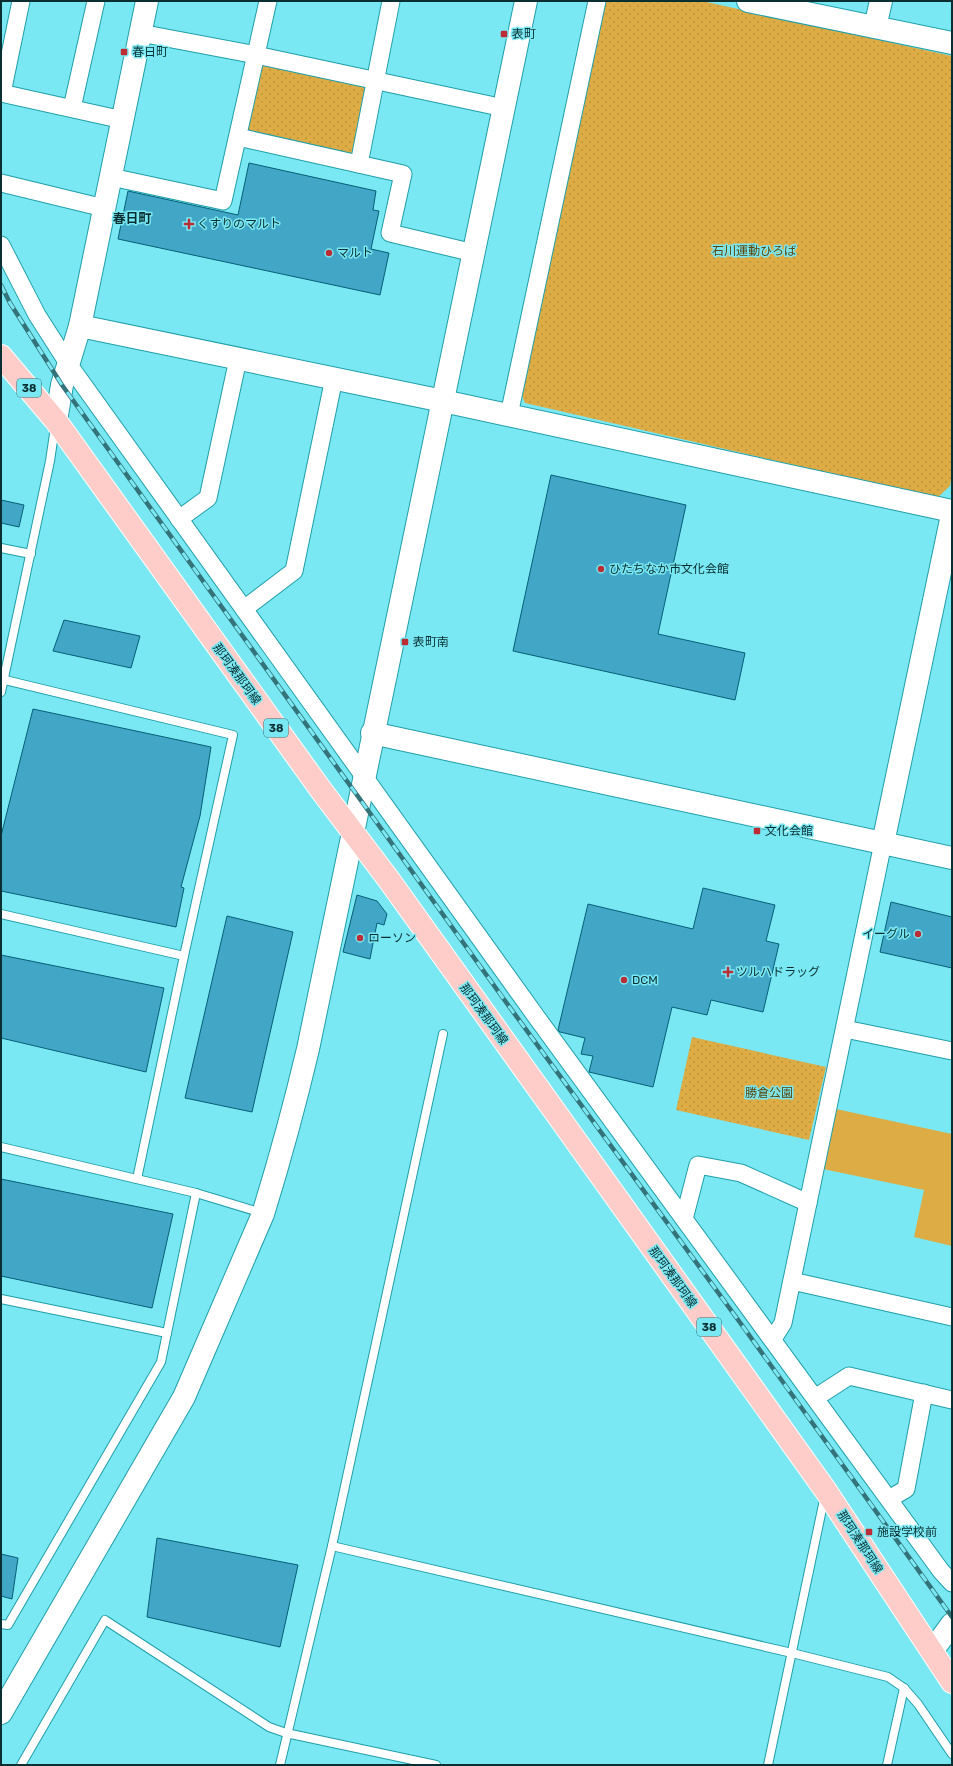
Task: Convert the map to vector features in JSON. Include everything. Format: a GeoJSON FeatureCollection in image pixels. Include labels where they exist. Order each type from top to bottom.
{"type":"FeatureCollection","features":[{"type":"Feature","properties":{"kind":"main road","name":"那珂湊那珂線"},"geometry":{"type":"LineString","coordinates":[[1,356],[56,422],[561,1120],[826,1491],[952,1682]]}},
{"type":"Feature","properties":{"kind":"street"},"geometry":{"type":"LineString","coordinates":[[21,1],[1,93],[123,120]]}},
{"type":"Feature","properties":{"kind":"street"},"geometry":{"type":"LineString","coordinates":[[72,108],[96,1]]}},
{"type":"Feature","properties":{"kind":"street"},"geometry":{"type":"LineString","coordinates":[[56,422],[62,385],[80,326],[140,33],[148,1]]}},
{"type":"Feature","properties":{"kind":"street"},"geometry":{"type":"LineString","coordinates":[[111,178],[223,201],[268,1]]}},
{"type":"Feature","properties":{"kind":"street"},"geometry":{"type":"LineString","coordinates":[[359,164],[392,1]]}},
{"type":"Feature","properties":{"kind":"street"},"geometry":{"type":"LineString","coordinates":[[1,1712],[184,1397],[263,1214],[286,1140],[308,1049],[372,733],[526,1]]}},
{"type":"Feature","properties":{"kind":"street"},"geometry":{"type":"LineString","coordinates":[[509,415],[597,1]]}},
{"type":"Feature","properties":{"kind":"street"},"geometry":{"type":"LineString","coordinates":[[748,1],[952,43]]}},
{"type":"Feature","properties":{"kind":"street"},"geometry":{"type":"LineString","coordinates":[[876,27],[881,1]]}},
{"type":"Feature","properties":{"kind":"street"},"geometry":{"type":"LineString","coordinates":[[140,33],[256,55],[504,108]]}},
{"type":"Feature","properties":{"kind":"street"},"geometry":{"type":"LineString","coordinates":[[238,137],[403,174],[390,233],[474,253]]}},
{"type":"Feature","properties":{"kind":"street"},"geometry":{"type":"LineString","coordinates":[[1,183],[104,208]]}},
{"type":"Feature","properties":{"kind":"street"},"geometry":{"type":"LineString","coordinates":[[1,245],[37,315],[69,365],[535,1015],[941,1571],[952,1583]]}},
{"type":"Feature","properties":{"kind":"street"},"geometry":{"type":"LineString","coordinates":[[80,326],[443,400],[952,511]]}},
{"type":"Feature","properties":{"kind":"street"},"geometry":{"type":"LineString","coordinates":[[179,519],[208,498],[238,358]]}},
{"type":"Feature","properties":{"kind":"street"},"geometry":{"type":"LineString","coordinates":[[244,609],[294,571],[334,378]]}},
{"type":"Feature","properties":{"kind":"street"},"geometry":{"type":"LineString","coordinates":[[773,1339],[783,1323],[952,515]]}},
{"type":"Feature","properties":{"kind":"street"},"geometry":{"type":"LineString","coordinates":[[372,733],[952,858]]}},
{"type":"Feature","properties":{"kind":"street"},"geometry":{"type":"LineString","coordinates":[[845,1029],[952,1051]]}},
{"type":"Feature","properties":{"kind":"street"},"geometry":{"type":"LineString","coordinates":[[684,1219],[698,1165],[741,1173],[808,1203]]}},
{"type":"Feature","properties":{"kind":"street"},"geometry":{"type":"LineString","coordinates":[[792,1280],[952,1316]]}},
{"type":"Feature","properties":{"kind":"street"},"geometry":{"type":"LineString","coordinates":[[815,1398],[849,1376],[952,1400]]}},
{"type":"Feature","properties":{"kind":"street"},"geometry":{"type":"LineString","coordinates":[[889,1499],[906,1488],[924,1393]]}},
{"type":"Feature","properties":{"kind":"street"},"geometry":{"type":"LineString","coordinates":[[932,1651],[952,1624]]}},
{"type":"Feature","properties":{"kind":"lane"},"geometry":{"type":"LineString","coordinates":[[1,692],[2,679],[53,449],[56,422]]}},
{"type":"Feature","properties":{"kind":"lane"},"geometry":{"type":"LineString","coordinates":[[1,548],[30,554]]}},
{"type":"Feature","properties":{"kind":"lane"},"geometry":{"type":"LineString","coordinates":[[2,679],[233,735],[137,1179]]}},
{"type":"Feature","properties":{"kind":"lane"},"geometry":{"type":"LineString","coordinates":[[1,914],[184,956]]}},
{"type":"Feature","properties":{"kind":"lane"},"geometry":{"type":"LineString","coordinates":[[280,1765],[286,1733],[332,1546],[443,1034]]}},
{"type":"Feature","properties":{"kind":"lane"},"geometry":{"type":"LineString","coordinates":[[1,1148],[196,1193],[263,1214]]}},
{"type":"Feature","properties":{"kind":"lane"},"geometry":{"type":"LineString","coordinates":[[1,1624],[8,1625],[161,1362],[196,1193]]}},
{"type":"Feature","properties":{"kind":"lane"},"geometry":{"type":"LineString","coordinates":[[1,1299],[166,1333]]}},
{"type":"Feature","properties":{"kind":"lane"},"geometry":{"type":"LineString","coordinates":[[768,1765],[826,1491]]}},
{"type":"Feature","properties":{"kind":"lane"},"geometry":{"type":"LineString","coordinates":[[332,1546],[792,1653],[888,1677],[904,1688],[918,1704],[952,1754]]}},
{"type":"Feature","properties":{"kind":"lane"},"geometry":{"type":"LineString","coordinates":[[21,1765],[105,1620],[269,1727],[286,1733],[436,1765]]}},
{"type":"Feature","properties":{"kind":"lane"},"geometry":{"type":"LineString","coordinates":[[887,1765],[904,1688]]}},
{"type":"Feature","properties":{"kind":"green space","name":"石川運動ひろば"},"geometry":{"type":"Polygon","coordinates":[[[605,1],[702,1],[952,56],[952,474],[950,486],[937,498],[525,403],[521,394],[605,1]]]}},
{"type":"Feature","properties":{"kind":"green space"},"geometry":{"type":"Polygon","coordinates":[[[256,55],[376,80],[359,164],[238,137],[256,55]]]}},
{"type":"Feature","properties":{"kind":"green space","name":"勝倉公園"},"geometry":{"type":"Polygon","coordinates":[[[692,1037],[826,1067],[809,1140],[676,1110],[692,1037]]]}},
{"type":"Feature","properties":{"kind":"green space"},"geometry":{"type":"Polygon","coordinates":[[[836,1109],[952,1134],[952,1246],[914,1237],[924,1190],[823,1169],[836,1109]]]}},
{"type":"Feature","properties":{"kind":"building"},"geometry":{"type":"Polygon","coordinates":[[[249,163],[376,191],[373,210],[379,211],[371,249],[389,253],[380,295],[118,239],[128,191],[238,215],[249,163]]]}},
{"type":"Feature","properties":{"kind":"building","name":"ひたちなか市文化会館"},"geometry":{"type":"Polygon","coordinates":[[[551,475],[686,505],[658,634],[745,653],[735,700],[513,651],[551,475]]]}},
{"type":"Feature","properties":{"kind":"building"},"geometry":{"type":"Polygon","coordinates":[[[1,500],[24,505],[19,527],[1,523],[1,500]]]}},
{"type":"Feature","properties":{"kind":"building"},"geometry":{"type":"Polygon","coordinates":[[[64,620],[140,636],[131,668],[53,651],[64,620]]]}},
{"type":"Feature","properties":{"kind":"building"},"geometry":{"type":"Polygon","coordinates":[[[33,709],[211,747],[200,816],[181,887],[184,888],[176,927],[1,891],[1,836],[33,709]]]}},
{"type":"Feature","properties":{"kind":"building","name":"DCM"},"geometry":{"type":"Polygon","coordinates":[[[703,888],[775,905],[766,941],[779,944],[763,1012],[711,1000],[707,1015],[672,1007],[653,1087],[589,1072],[593,1056],[581,1054],[585,1038],[560,1032],[558,1030],[588,904],[693,929],[703,888]]]}},
{"type":"Feature","properties":{"kind":"building","name":"ローソン"},"geometry":{"type":"Polygon","coordinates":[[[357,895],[377,901],[387,914],[384,925],[377,923],[370,959],[343,952],[357,895]]]}},
{"type":"Feature","properties":{"kind":"building","name":"イーグル"},"geometry":{"type":"Polygon","coordinates":[[[891,902],[952,917],[952,968],[880,952],[891,902]]]}},
{"type":"Feature","properties":{"kind":"building"},"geometry":{"type":"Polygon","coordinates":[[[227,916],[293,932],[252,1112],[185,1098],[227,916]]]}},
{"type":"Feature","properties":{"kind":"building"},"geometry":{"type":"Polygon","coordinates":[[[1,955],[164,988],[146,1072],[1,1038],[1,955]]]}},
{"type":"Feature","properties":{"kind":"building"},"geometry":{"type":"Polygon","coordinates":[[[1,1179],[173,1214],[152,1308],[1,1276],[1,1179]]]}},
{"type":"Feature","properties":{"kind":"building"},"geometry":{"type":"Polygon","coordinates":[[[157,1538],[298,1565],[280,1647],[147,1617],[157,1538]]]}},
{"type":"Feature","properties":{"kind":"building"},"geometry":{"type":"Polygon","coordinates":[[[1,1554],[18,1558],[12,1599],[1,1596],[1,1554]]]}},
{"type":"Feature","properties":{"kind":"railway"},"geometry":{"type":"LineString","coordinates":[[1,285],[10,303],[62,385],[503,998],[744,1328],[952,1617]]}},
{"type":"Feature","properties":{"kind":"place","name":"表町"},"geometry":{"type":"Point","coordinates":[504,34]}},
{"type":"Feature","properties":{"kind":"place","name":"春日町"},"geometry":{"type":"Point","coordinates":[124,52]}},
{"type":"Feature","properties":{"kind":"place","name":"くすりのマルト"},"geometry":{"type":"Point","coordinates":[189,224]}},
{"type":"Feature","properties":{"kind":"place","name":"マルト"},"geometry":{"type":"Point","coordinates":[329,253]}},
{"type":"Feature","properties":{"kind":"place","name":"ひたちなか市文化会館"},"geometry":{"type":"Point","coordinates":[601,569]}},
{"type":"Feature","properties":{"kind":"place","name":"表町南"},"geometry":{"type":"Point","coordinates":[405,642]}},
{"type":"Feature","properties":{"kind":"place","name":"文化会館"},"geometry":{"type":"Point","coordinates":[757,831]}},
{"type":"Feature","properties":{"kind":"place","name":"イーグル"},"geometry":{"type":"Point","coordinates":[918,934]}},
{"type":"Feature","properties":{"kind":"place","name":"ローソン"},"geometry":{"type":"Point","coordinates":[360,938]}},
{"type":"Feature","properties":{"kind":"place","name":"ツルハドラッグ"},"geometry":{"type":"Point","coordinates":[728,972]}},
{"type":"Feature","properties":{"kind":"place","name":"DCM"},"geometry":{"type":"Point","coordinates":[624,980]}},
{"type":"Feature","properties":{"kind":"place","name":"施設学校前"},"geometry":{"type":"Point","coordinates":[869,1532]}},
{"type":"Feature","properties":{"kind":"district","name":"春日町"},"geometry":{"type":"Point","coordinates":[132,218]}}]}
